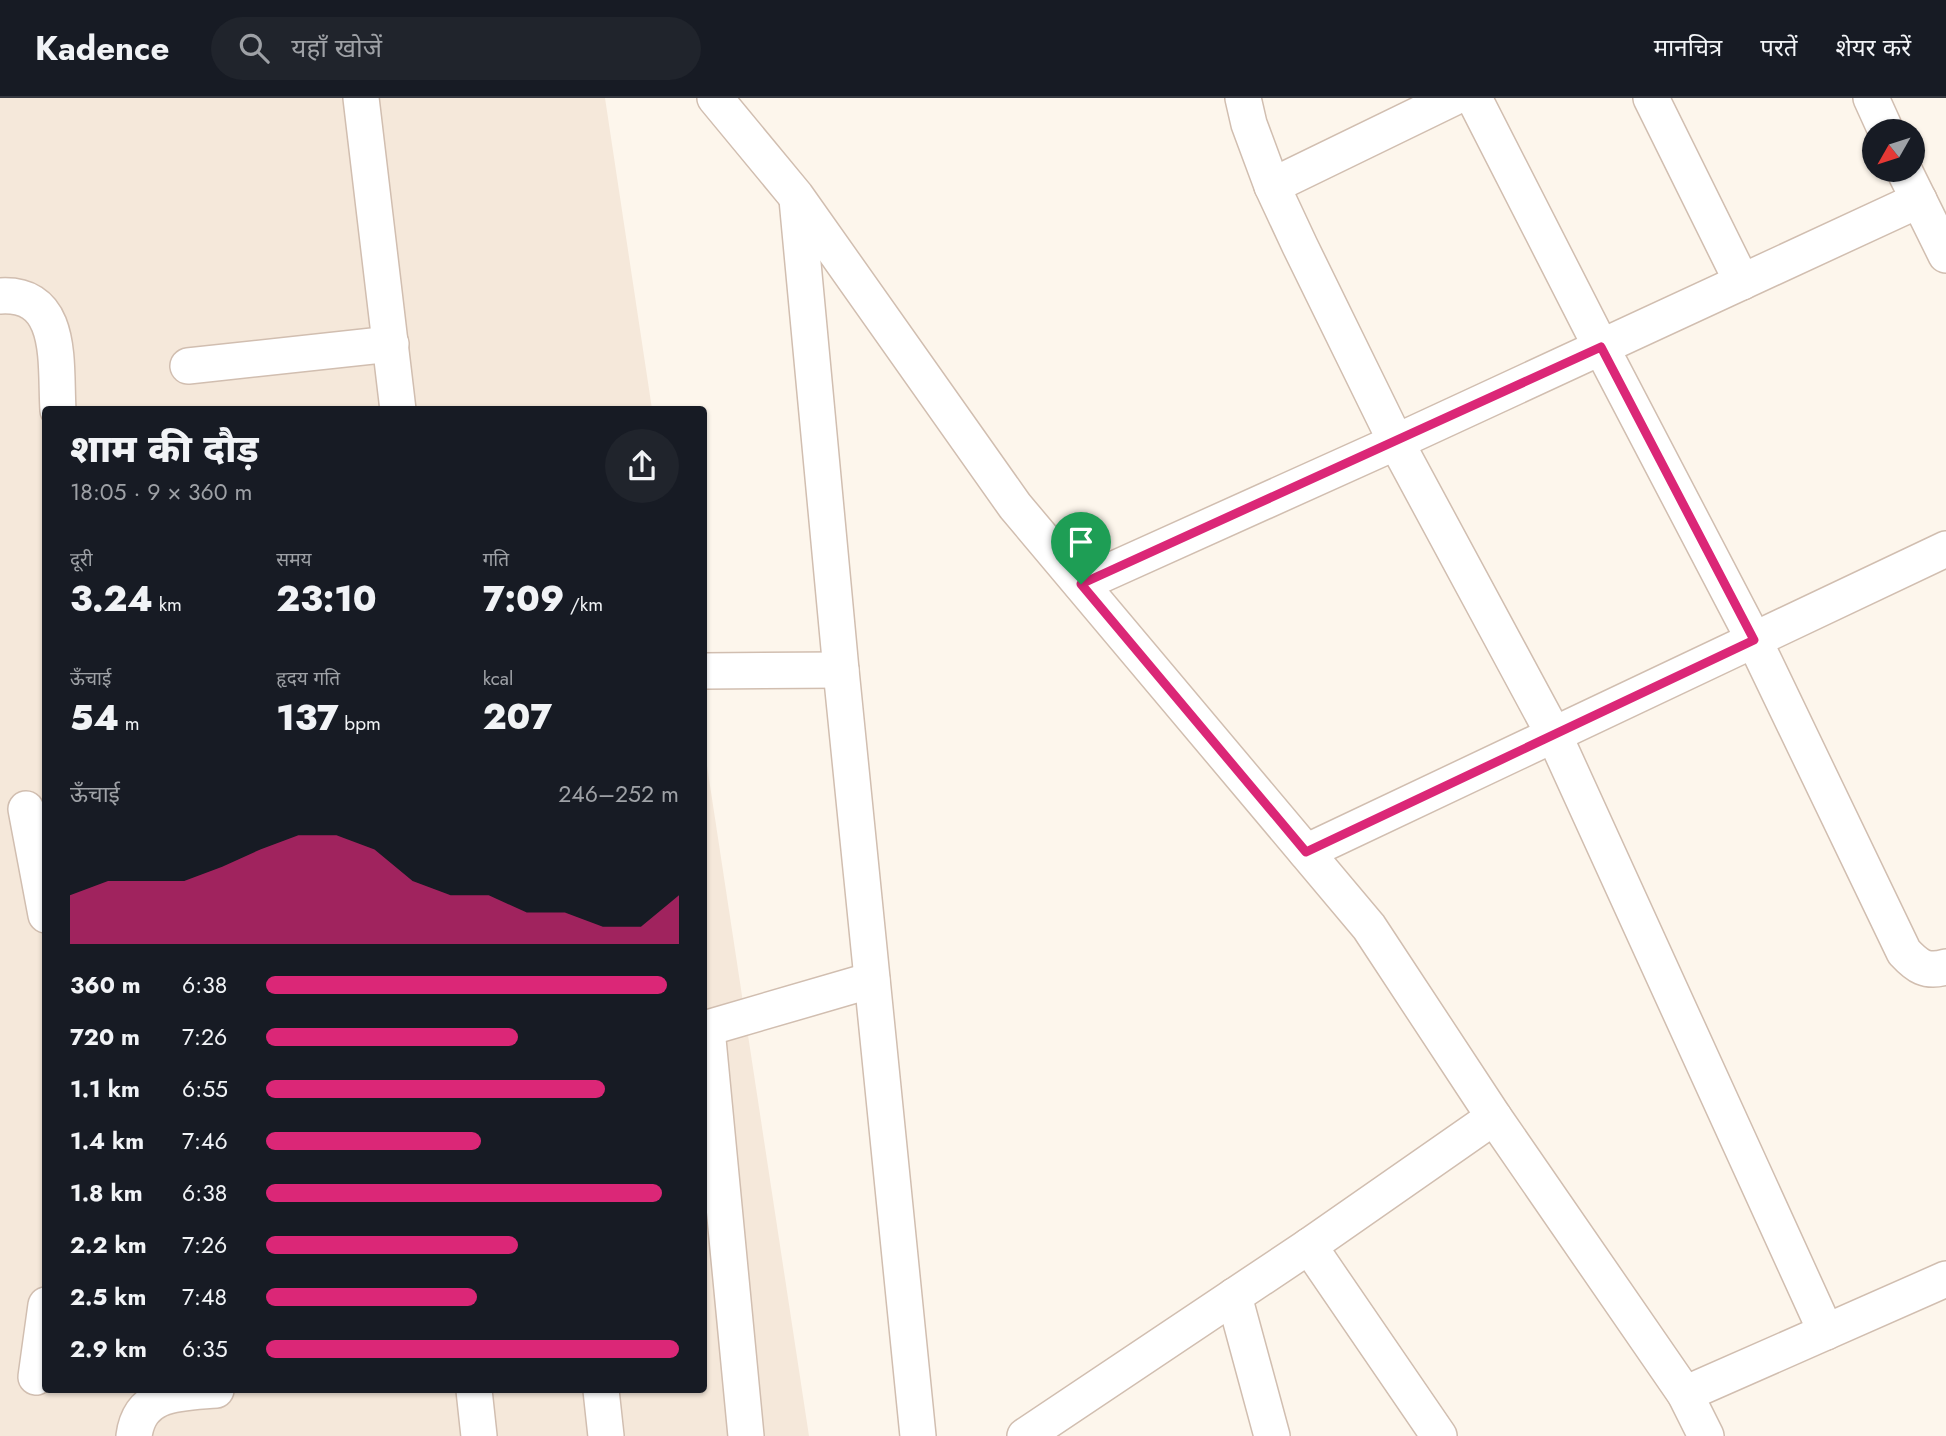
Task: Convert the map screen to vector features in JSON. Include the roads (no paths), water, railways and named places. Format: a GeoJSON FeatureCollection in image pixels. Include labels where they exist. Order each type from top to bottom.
{"type":"FeatureCollection","features":[{"type":"Feature","properties":{"kind":"street"},"geometry":{"type":"LineString","coordinates":[[360,98],[398,406]]}},
{"type":"Feature","properties":{"kind":"street"},"geometry":{"type":"LineString","coordinates":[[715,98],[796,196],[1015,506],[1369,927],[1494,1117],[1685,1394],[1706,1436]]}},
{"type":"Feature","properties":{"kind":"street"},"geometry":{"type":"LineString","coordinates":[[1242,98],[1272,186],[1396,442],[1554,735],[1826,1332]]}},
{"type":"Feature","properties":{"kind":"street"},"geometry":{"type":"LineString","coordinates":[[1272,186],[1453,98]]}},
{"type":"Feature","properties":{"kind":"street"},"geometry":{"type":"LineString","coordinates":[[1474,98],[1754,640],[1904,952],[1919,967],[1934,971],[1946,967]]}},
{"type":"Feature","properties":{"kind":"street"},"geometry":{"type":"LineString","coordinates":[[1651,98],[1742,282]]}},
{"type":"Feature","properties":{"kind":"street"},"geometry":{"type":"LineString","coordinates":[[1871,98],[1881,119]]}},
{"type":"Feature","properties":{"kind":"street"},"geometry":{"type":"LineString","coordinates":[[1081,584],[1742,282],[1912,185],[1946,255]]}},
{"type":"Feature","properties":{"kind":"street"},"geometry":{"type":"LineString","coordinates":[[796,196],[918,1436]]}},
{"type":"Feature","properties":{"kind":"street"},"geometry":{"type":"LineString","coordinates":[[0,296],[26,298],[46,314],[53,332],[58,406]]}},
{"type":"Feature","properties":{"kind":"street"},"geometry":{"type":"LineString","coordinates":[[188,366],[391,344]]}},
{"type":"Feature","properties":{"kind":"street"},"geometry":{"type":"LineString","coordinates":[[1306,852],[1946,550]]}},
{"type":"Feature","properties":{"kind":"street"},"geometry":{"type":"LineString","coordinates":[[707,671],[841,670]]}},
{"type":"Feature","properties":{"kind":"street"},"geometry":{"type":"LineString","coordinates":[[26,809],[42,894]]}},
{"type":"Feature","properties":{"kind":"street"},"geometry":{"type":"LineString","coordinates":[[707,1028],[872,979]]}},
{"type":"Feature","properties":{"kind":"street"},"geometry":{"type":"LineString","coordinates":[[707,1049],[746,1436]]}},
{"type":"Feature","properties":{"kind":"street"},"geometry":{"type":"LineString","coordinates":[[1025,1436],[1068,1423],[1234,1296],[1494,1117]]}},
{"type":"Feature","properties":{"kind":"street"},"geometry":{"type":"LineString","coordinates":[[1309,1246],[1439,1436]]}},
{"type":"Feature","properties":{"kind":"street"},"geometry":{"type":"LineString","coordinates":[[1685,1394],[1946,1279]]}},
{"type":"Feature","properties":{"kind":"street"},"geometry":{"type":"LineString","coordinates":[[1234,1296],[1272,1436]]}},
{"type":"Feature","properties":{"kind":"street"},"geometry":{"type":"LineString","coordinates":[[36,1377],[42,1334]]}},
{"type":"Feature","properties":{"kind":"street"},"geometry":{"type":"LineString","coordinates":[[134,1436],[138,1416],[150,1404],[172,1394],[183,1393]]}},
{"type":"Feature","properties":{"kind":"street"},"geometry":{"type":"LineString","coordinates":[[474,1393],[479,1436]]}},
{"type":"Feature","properties":{"kind":"street"},"geometry":{"type":"LineString","coordinates":[[601,1393],[606,1436]]}}]}
